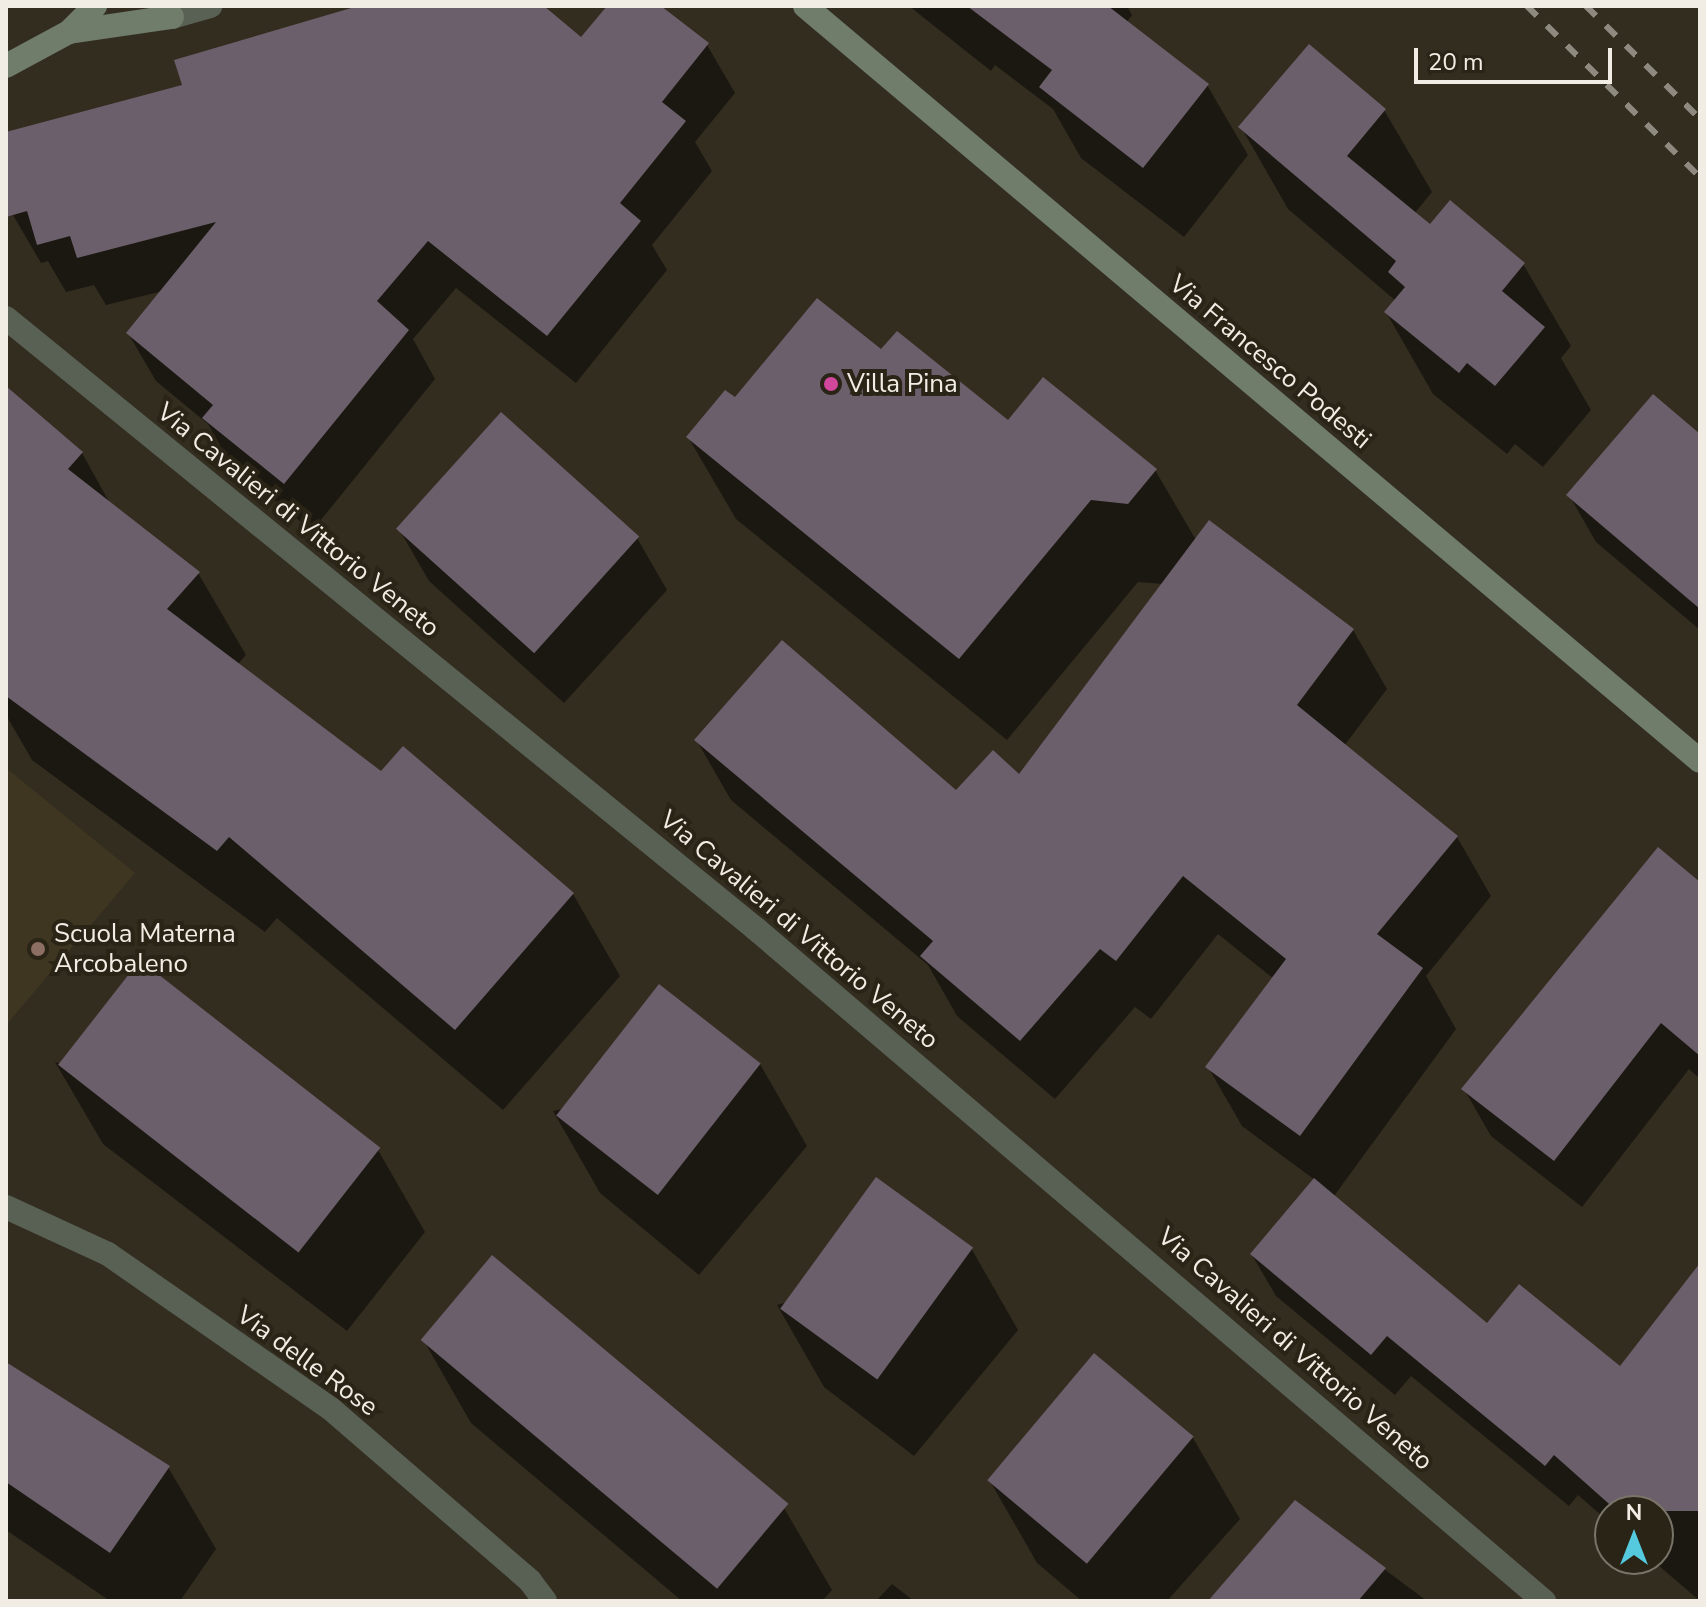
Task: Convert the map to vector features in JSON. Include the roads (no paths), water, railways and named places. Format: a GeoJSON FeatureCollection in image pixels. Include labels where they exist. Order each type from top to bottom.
{"type":"FeatureCollection","features":[{"type":"Feature","properties":{"kind":"main road"},"geometry":{"type":"LineString","coordinates":[[6,66],[69,32],[95,6]]}},
{"type":"Feature","properties":{"kind":"main road","name":"Via Francesco Podesti"},"geometry":{"type":"LineString","coordinates":[[805,6],[1700,761]]}},
{"type":"Feature","properties":{"kind":"main road"},"geometry":{"type":"LineString","coordinates":[[69,32],[172,17]]}},
{"type":"Feature","properties":{"kind":"street"},"geometry":{"type":"LineString","coordinates":[[172,17],[210,6]]}},
{"type":"Feature","properties":{"kind":"street","name":"Via Cavalieri di Vittorio Veneto"},"geometry":{"type":"LineString","coordinates":[[6,318],[756,929],[1544,1601]]}},
{"type":"Feature","properties":{"kind":"street","name":"Via delle Rose"},"geometry":{"type":"LineString","coordinates":[[6,1207],[108,1254],[331,1409],[530,1581],[545,1601]]}},
{"type":"Feature","properties":{"kind":"railway"},"geometry":{"type":"LineString","coordinates":[[1527,6],[1700,177]]}},
{"type":"Feature","properties":{"kind":"railway"},"geometry":{"type":"LineString","coordinates":[[1586,6],[1700,119]]}},
{"type":"Feature","properties":{"kind":"place","name":"Villa Pina"},"geometry":{"type":"Point","coordinates":[831,384]}},
{"type":"Feature","properties":{"kind":"place","name":"Scuola Materna Arcobaleno"},"geometry":{"type":"Point","coordinates":[38,949]}}]}
